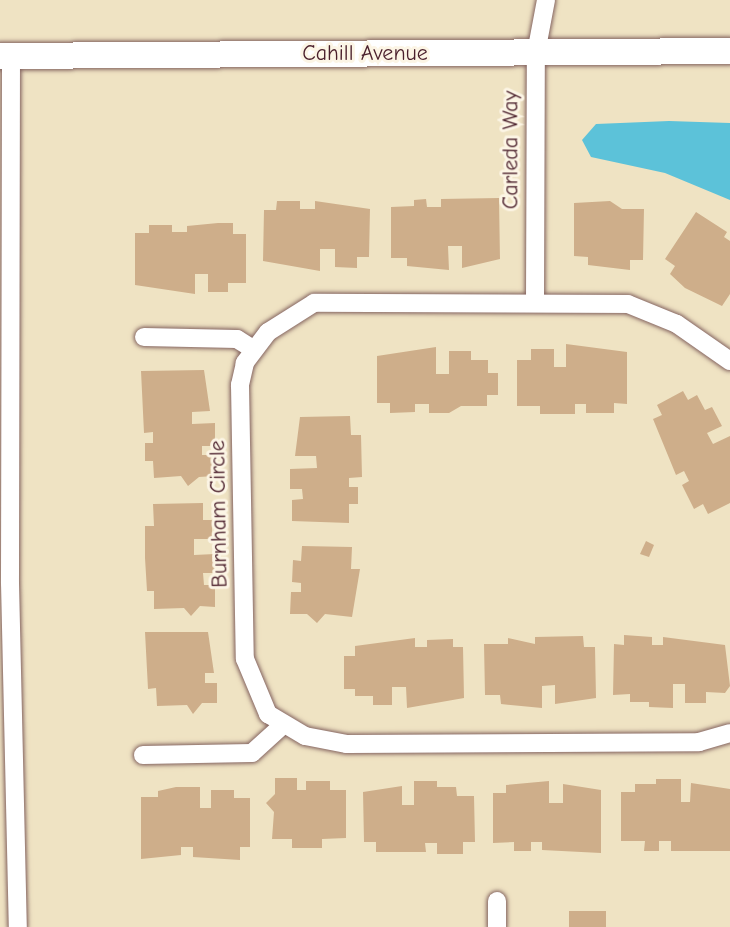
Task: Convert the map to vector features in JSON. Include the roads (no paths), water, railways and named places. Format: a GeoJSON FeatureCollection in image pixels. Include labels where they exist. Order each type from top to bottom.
{"type":"FeatureCollection","features":[{"type":"Feature","properties":{"kind":"street","name":"Carleda Way"},"geometry":{"type":"LineString","coordinates":[[535,302],[536,53],[546,0]]}},
{"type":"Feature","properties":{"kind":"street","name":"Cahill Avenue"},"geometry":{"type":"LineString","coordinates":[[6,56],[730,51]]}},
{"type":"Feature","properties":{"kind":"street"},"geometry":{"type":"LineString","coordinates":[[6,56],[5,583],[18,927]]}},
{"type":"Feature","properties":{"kind":"street","name":"Burnham Circle"},"geometry":{"type":"LineString","coordinates":[[730,361],[677,324],[639,307],[535,302],[314,303],[294,312],[254,349],[240,385],[245,659],[259,698],[284,724],[305,736],[347,744],[699,742],[730,733]]}},
{"type":"Feature","properties":{"kind":"street"},"geometry":{"type":"LineString","coordinates":[[144,337],[237,339],[254,349]]}},
{"type":"Feature","properties":{"kind":"street"},"geometry":{"type":"LineString","coordinates":[[143,755],[252,753],[284,724]]}},
{"type":"Feature","properties":{"kind":"street"},"geometry":{"type":"LineString","coordinates":[[497,901],[498,927]]}},
{"type":"Feature","properties":{"kind":"water"},"geometry":{"type":"Polygon","coordinates":[[[669,121],[730,123],[730,200],[665,173],[591,157],[582,140],[596,124],[669,121]]]}}]}
